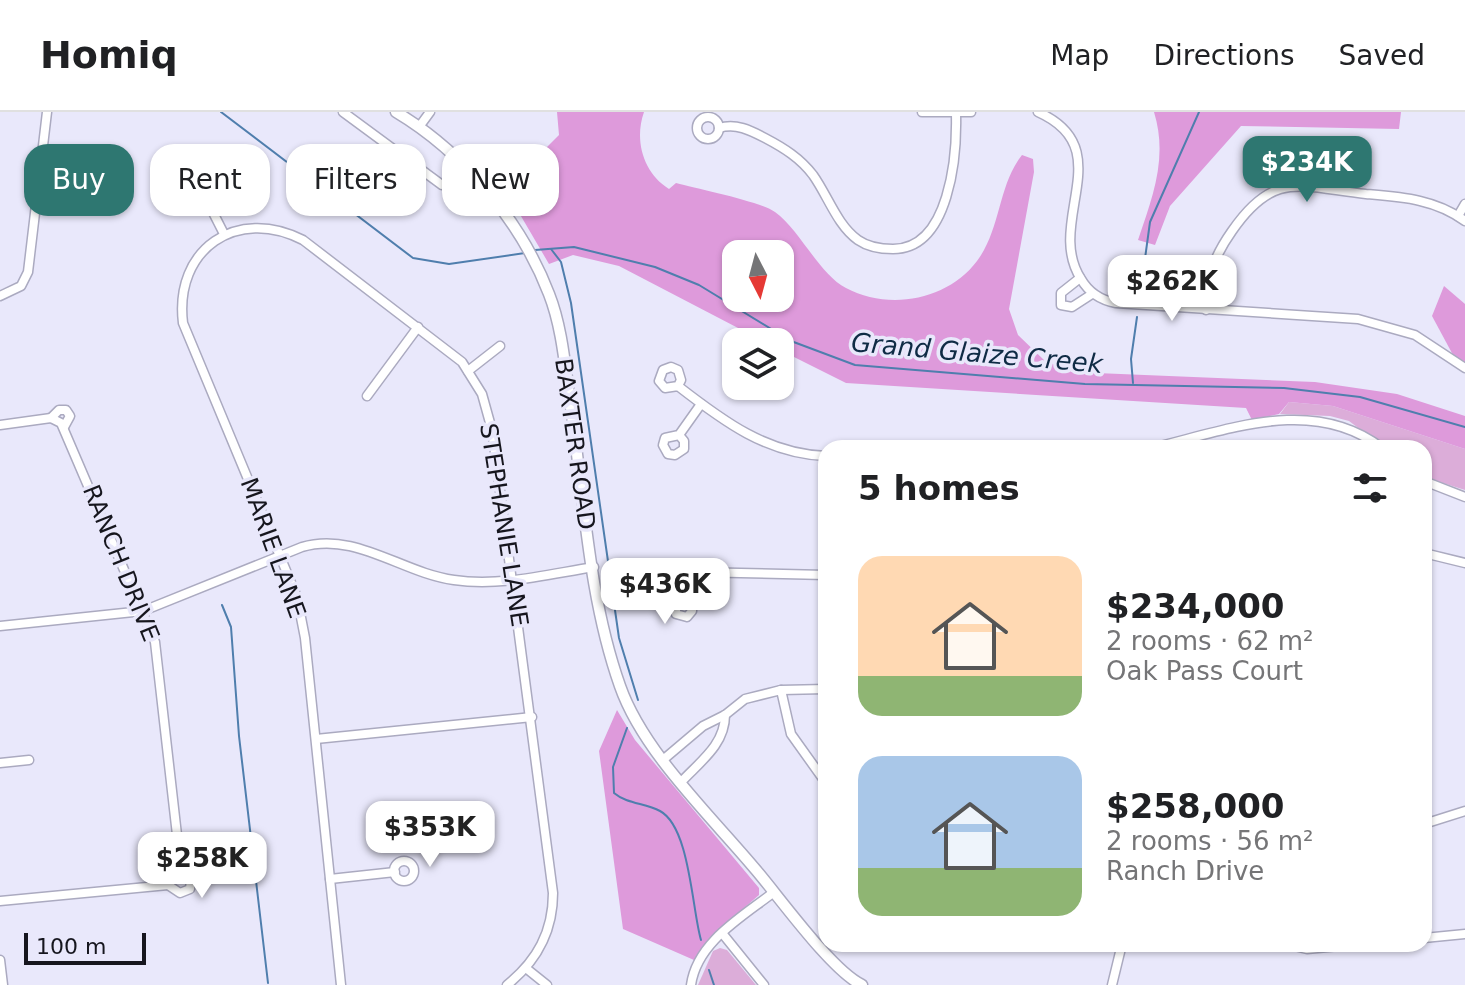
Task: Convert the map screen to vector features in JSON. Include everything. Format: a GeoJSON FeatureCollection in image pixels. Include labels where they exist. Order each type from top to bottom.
{"type":"FeatureCollection","features":[{"type":"Feature","properties":{"kind":"main road","name":"BAXTER ROAD"},"geometry":{"type":"LineString","coordinates":[[396,112],[442,147]]}},
{"type":"Feature","properties":{"kind":"main road","name":"BAXTER ROAD"},"geometry":{"type":"LineString","coordinates":[[505,216],[538,271],[556,316],[602,627],[630,711],[664,759],[818,943]]}},
{"type":"Feature","properties":{"kind":"main road","name":"BAXTER ROAD"},"geometry":{"type":"LineString","coordinates":[[825,952],[840,969],[862,985]]}},
{"type":"Feature","properties":{"kind":"street"},"geometry":{"type":"LineString","coordinates":[[0,296],[21,286],[28,272],[47,112]]}},
{"type":"Feature","properties":{"kind":"street"},"geometry":{"type":"LineString","coordinates":[[343,112],[442,185]]}},
{"type":"Feature","properties":{"kind":"street"},"geometry":{"type":"LineString","coordinates":[[419,127],[430,112]]}},
{"type":"Feature","properties":{"kind":"street"},"geometry":{"type":"LineString","coordinates":[[922,112],[971,112]]}},
{"type":"Feature","properties":{"kind":"street"},"geometry":{"type":"LineString","coordinates":[[1038,112],[1061,127],[1077,150],[1079,180],[1070,222],[1069,254],[1080,278],[1092,294],[1116,303],[1381,324],[1415,335],[1465,368]]}},
{"type":"Feature","properties":{"kind":"street"},"geometry":{"type":"LineString","coordinates":[[719,128],[736,126],[782,146],[814,177],[852,235],[870,246],[894,249],[916,243],[932,231],[938,218],[957,145],[956,114]]}},
{"type":"Feature","properties":{"kind":"street"},"geometry":{"type":"LineString","coordinates":[[1206,310],[1207,276],[1216,254],[1244,212],[1272,190],[1294,187],[1411,198],[1461,218],[1465,204]]}},
{"type":"Feature","properties":{"kind":"street"},"geometry":{"type":"LineString","coordinates":[[215,216],[224,234]]}},
{"type":"Feature","properties":{"kind":"street","name":"STEPHANIE LANE"},"geometry":{"type":"LineString","coordinates":[[224,234],[256,227],[285,230],[303,240],[418,327],[468,371],[482,394],[492,430],[532,717],[553,904],[547,934],[527,969]]}},
{"type":"Feature","properties":{"kind":"street","name":"MARIE LANE"},"geometry":{"type":"LineString","coordinates":[[224,234],[204,249],[191,270],[181,293],[183,323],[297,597],[316,739],[341,985]]}},
{"type":"Feature","properties":{"kind":"street"},"geometry":{"type":"LineString","coordinates":[[1080,278],[1061,293],[1061,305],[1072,307],[1092,294]]}},
{"type":"Feature","properties":{"kind":"street"},"geometry":{"type":"LineString","coordinates":[[367,396],[418,327]]}},
{"type":"Feature","properties":{"kind":"street"},"geometry":{"type":"LineString","coordinates":[[468,371],[500,346]]}},
{"type":"Feature","properties":{"kind":"street"},"geometry":{"type":"LineString","coordinates":[[678,386],[701,404],[769,445],[818,454]]}},
{"type":"Feature","properties":{"kind":"street"},"geometry":{"type":"LineString","coordinates":[[679,435],[701,404]]}},
{"type":"Feature","properties":{"kind":"street"},"geometry":{"type":"LineString","coordinates":[[0,425],[51,418],[59,410],[66,410],[70,416],[64,427],[51,418]]}},
{"type":"Feature","properties":{"kind":"street"},"geometry":{"type":"LineString","coordinates":[[1187,440],[1274,420],[1309,419],[1353,429],[1370,440]]}},
{"type":"Feature","properties":{"kind":"street","name":"RANCH DRIVE"},"geometry":{"type":"LineString","coordinates":[[64,427],[143,611],[158,658],[181,870]]}},
{"type":"Feature","properties":{"kind":"street"},"geometry":{"type":"LineString","coordinates":[[1432,484],[1465,497]]}},
{"type":"Feature","properties":{"kind":"street"},"geometry":{"type":"LineString","coordinates":[[0,626],[143,611],[325,541],[347,544],[443,579],[512,579],[594,567]]}},
{"type":"Feature","properties":{"kind":"street"},"geometry":{"type":"LineString","coordinates":[[1432,555],[1465,563]]}},
{"type":"Feature","properties":{"kind":"street"},"geometry":{"type":"LineString","coordinates":[[693,572],[692,611],[687,617],[680,617],[675,612],[676,577],[681,572],[693,572],[818,575]]}},
{"type":"Feature","properties":{"kind":"street"},"geometry":{"type":"LineString","coordinates":[[664,759],[703,726],[725,715],[745,699],[781,690],[818,689]]}},
{"type":"Feature","properties":{"kind":"street"},"geometry":{"type":"LineString","coordinates":[[781,690],[791,734],[818,772]]}},
{"type":"Feature","properties":{"kind":"street"},"geometry":{"type":"LineString","coordinates":[[682,781],[720,739],[725,730],[725,715]]}},
{"type":"Feature","properties":{"kind":"street"},"geometry":{"type":"LineString","coordinates":[[316,739],[532,717]]}},
{"type":"Feature","properties":{"kind":"street"},"geometry":{"type":"LineString","coordinates":[[0,763],[29,760]]}},
{"type":"Feature","properties":{"kind":"street"},"geometry":{"type":"LineString","coordinates":[[1432,821],[1465,811]]}},
{"type":"Feature","properties":{"kind":"street"},"geometry":{"type":"LineString","coordinates":[[0,901],[168,885],[180,893],[190,889],[191,880],[181,870],[168,885]]}},
{"type":"Feature","properties":{"kind":"street"},"geometry":{"type":"LineString","coordinates":[[330,879],[395,872]]}},
{"type":"Feature","properties":{"kind":"street"},"geometry":{"type":"LineString","coordinates":[[691,985],[695,962],[708,946],[774,892]]}},
{"type":"Feature","properties":{"kind":"street"},"geometry":{"type":"LineString","coordinates":[[722,933],[764,985]]}},
{"type":"Feature","properties":{"kind":"street"},"geometry":{"type":"LineString","coordinates":[[1432,937],[1465,934]]}},
{"type":"Feature","properties":{"kind":"street"},"geometry":{"type":"LineString","coordinates":[[1112,985],[1120,952]]}},
{"type":"Feature","properties":{"kind":"street"},"geometry":{"type":"LineString","coordinates":[[0,960],[3,985]]}},
{"type":"Feature","properties":{"kind":"street"},"geometry":{"type":"LineString","coordinates":[[507,985],[527,969],[547,985]]}},
{"type":"Feature","properties":{"kind":"shaded area"},"geometry":{"type":"Polygon","coordinates":[[[557,112],[644,112],[640,134],[643,155],[653,174],[669,189],[676,183],[767,208],[784,220],[827,273],[846,288],[863,295],[899,300],[934,293],[950,285],[977,261],[991,235],[1008,180],[1022,155],[1033,159],[1034,172],[1009,309],[1018,335],[1044,360],[1072,372],[1315,382],[1397,394],[1465,416],[1465,449],[1333,406],[1289,402],[1279,414],[1252,420],[1246,408],[846,383],[794,357],[794,328],[738,328],[619,266],[573,255],[549,264],[521,216],[559,216],[559,144],[550,144],[559,135],[557,112]]]}},
{"type":"Feature","properties":{"kind":"shaded area"},"geometry":{"type":"Polygon","coordinates":[[[1154,112],[1401,112],[1399,129],[1241,126],[1170,206],[1155,245],[1138,240],[1159,161],[1160,145],[1154,112]]]}},
{"type":"Feature","properties":{"kind":"shaded area"},"geometry":{"type":"Polygon","coordinates":[[[1444,286],[1465,304],[1465,364],[1453,355],[1432,316],[1444,286]]]}},
{"type":"Feature","properties":{"kind":"shaded area"},"geometry":{"type":"Polygon","coordinates":[[[1289,402],[1333,406],[1465,449],[1465,490],[1432,480],[1432,440],[1374,440],[1349,421],[1330,416],[1280,414],[1289,402]]]}},
{"type":"Feature","properties":{"kind":"shaded area"},"geometry":{"type":"Polygon","coordinates":[[[617,710],[635,740],[759,888],[759,895],[715,933],[694,960],[623,929],[599,751],[617,710]]]}},
{"type":"Feature","properties":{"kind":"shaded area"},"geometry":{"type":"Polygon","coordinates":[[[720,948],[727,950],[756,985],[698,985],[713,951],[720,948]]]}},
{"type":"Feature","properties":{"kind":"waterway","name":"Grand Glaize Creek"},"geometry":{"type":"LineString","coordinates":[[221,112],[413,258],[449,264],[525,253]]}},
{"type":"Feature","properties":{"kind":"waterway"},"geometry":{"type":"LineString","coordinates":[[1140,295],[1150,222],[1199,112]]}},
{"type":"Feature","properties":{"kind":"waterway","name":"Grand Glaize Creek"},"geometry":{"type":"LineString","coordinates":[[535,250],[574,247],[655,267],[699,285],[791,341],[855,365],[1085,384],[1284,388],[1360,397],[1465,427]]}},
{"type":"Feature","properties":{"kind":"waterway"},"geometry":{"type":"LineString","coordinates":[[551,249],[561,262],[571,303],[619,638],[638,700]]}},
{"type":"Feature","properties":{"kind":"waterway"},"geometry":{"type":"LineString","coordinates":[[1133,383],[1131,359],[1137,317]]}},
{"type":"Feature","properties":{"kind":"waterway"},"geometry":{"type":"LineString","coordinates":[[222,605],[231,627],[239,736],[268,983]]}},
{"type":"Feature","properties":{"kind":"waterway"},"geometry":{"type":"LineString","coordinates":[[627,728],[613,767],[614,793],[660,811],[670,820],[684,851],[701,940]]}},
{"type":"Feature","properties":{"kind":"waterway"},"geometry":{"type":"LineString","coordinates":[[709,970],[714,985]]}}]}
